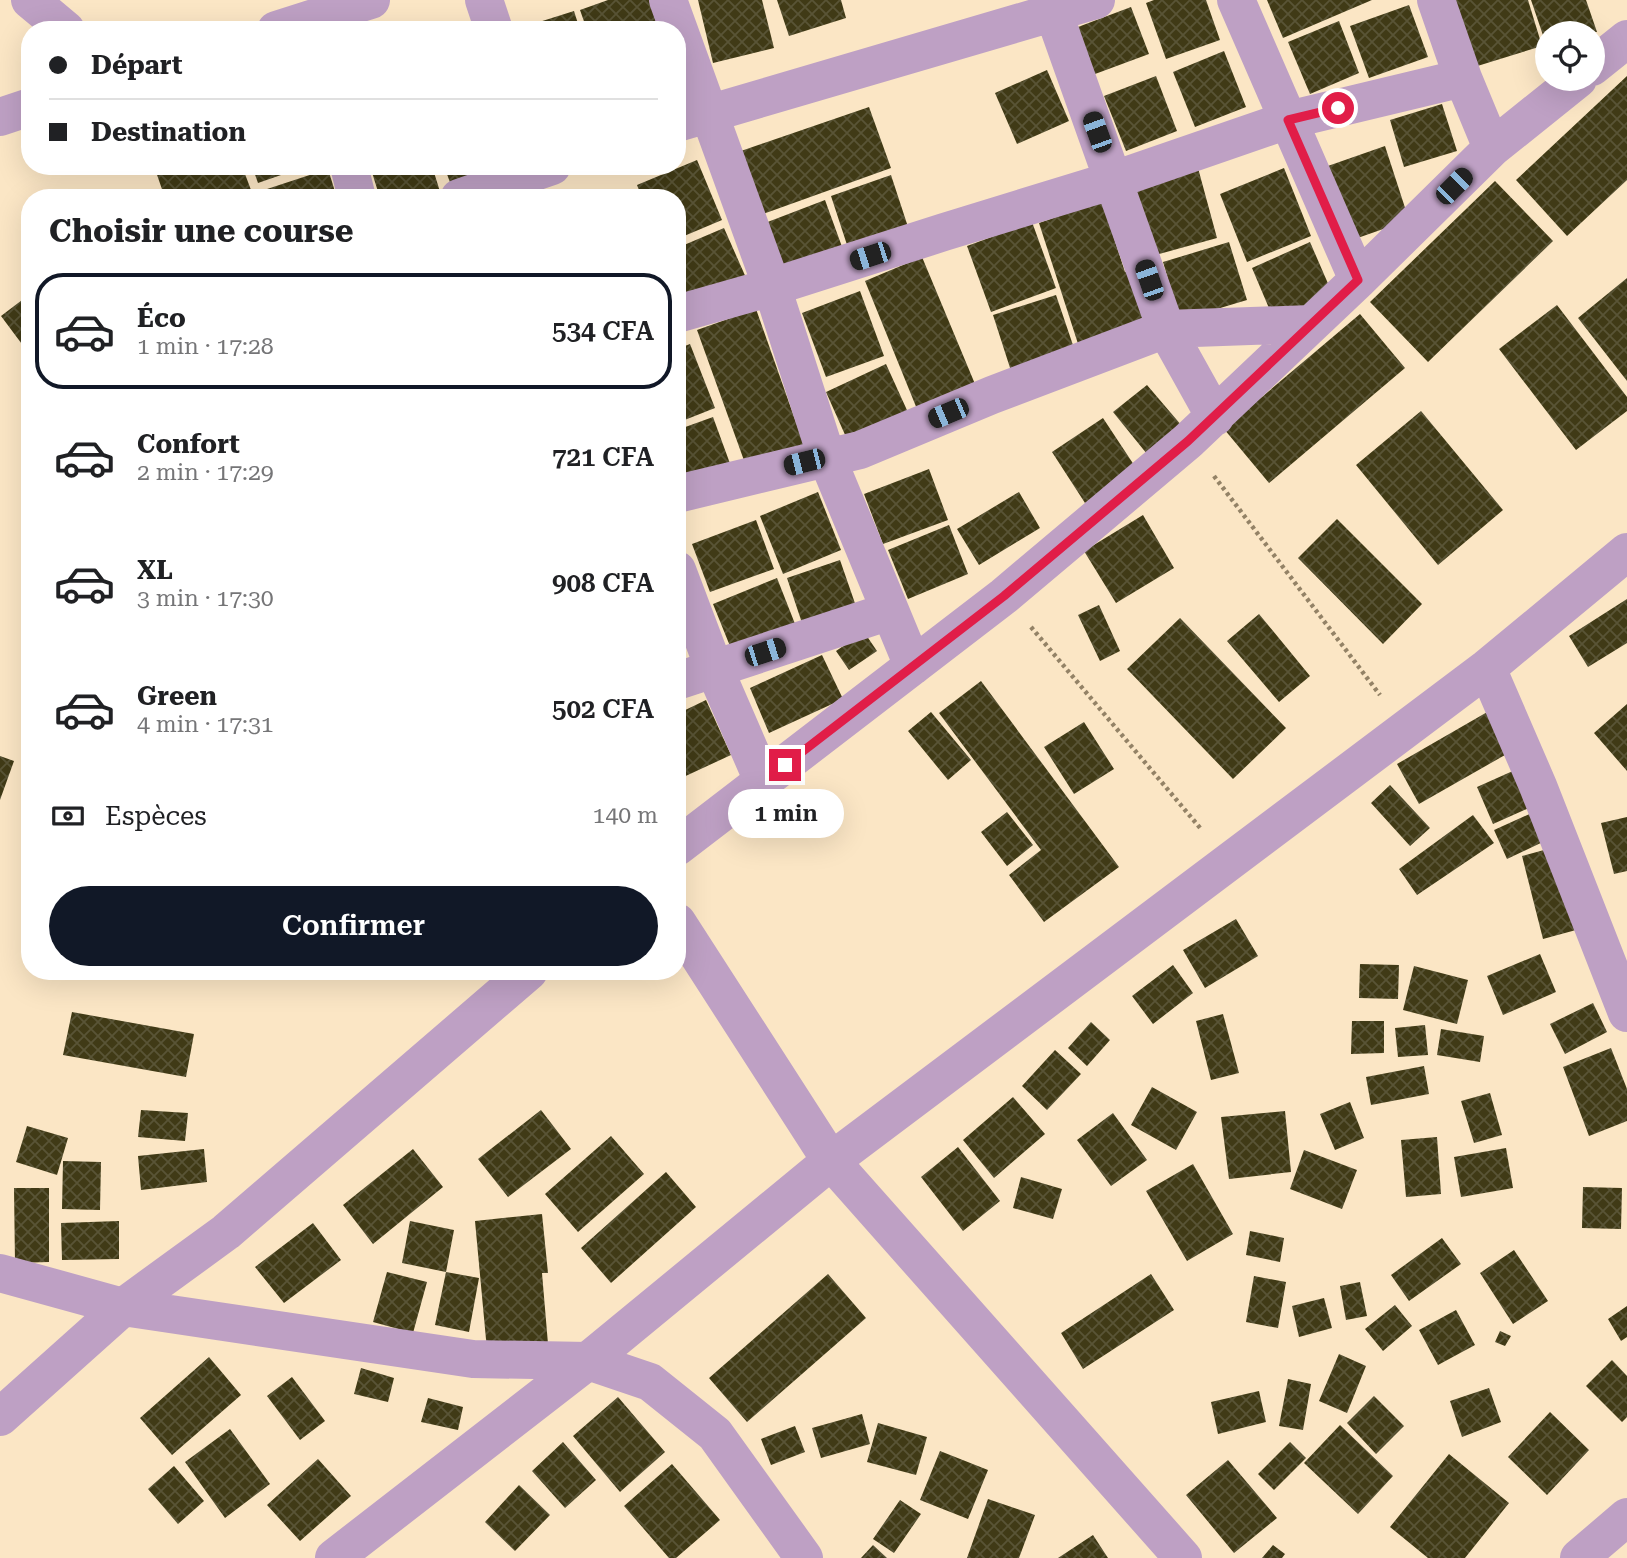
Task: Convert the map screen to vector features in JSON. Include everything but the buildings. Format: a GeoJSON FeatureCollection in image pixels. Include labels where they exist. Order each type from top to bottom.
{"type":"FeatureCollection","features":[{"type":"Feature","properties":{"kind":"street"},"geometry":{"type":"LineString","coordinates":[[30,0],[55,21]]}},
{"type":"Feature","properties":{"kind":"street"},"geometry":{"type":"LineString","coordinates":[[321,21],[371,0]]}},
{"type":"Feature","properties":{"kind":"street"},"geometry":{"type":"LineString","coordinates":[[484,0],[491,21]]}},
{"type":"Feature","properties":{"kind":"street"},"geometry":{"type":"LineString","coordinates":[[667,0],[671,21]]}},
{"type":"Feature","properties":{"kind":"street"},"geometry":{"type":"LineString","coordinates":[[692,118],[1051,6],[1096,0]]}},
{"type":"Feature","properties":{"kind":"street"},"geometry":{"type":"LineString","coordinates":[[1236,0],[1358,280]]}},
{"type":"Feature","properties":{"kind":"street"},"geometry":{"type":"LineString","coordinates":[[1436,0],[1463,78],[1492,148]]}},
{"type":"Feature","properties":{"kind":"street"},"geometry":{"type":"LineString","coordinates":[[1051,6],[1201,429]]}},
{"type":"Feature","properties":{"kind":"street"},"geometry":{"type":"LineString","coordinates":[[1605,57],[1627,39]]}},
{"type":"Feature","properties":{"kind":"street"},"geometry":{"type":"LineString","coordinates":[[686,312],[772,288],[1114,180],[1288,120],[1463,78]]}},
{"type":"Feature","properties":{"kind":"street"},"geometry":{"type":"LineString","coordinates":[[686,90],[692,118],[772,288],[827,458],[913,666]]}},
{"type":"Feature","properties":{"kind":"street"},"geometry":{"type":"LineString","coordinates":[[686,841],[1004,596],[1201,429],[1492,148],[1563,91]]}},
{"type":"Feature","properties":{"kind":"street"},"geometry":{"type":"LineString","coordinates":[[0,117],[21,110]]}},
{"type":"Feature","properties":{"kind":"street"},"geometry":{"type":"LineString","coordinates":[[493,189],[546,175]]}},
{"type":"Feature","properties":{"kind":"street"},"geometry":{"type":"LineString","coordinates":[[686,492],[860,450],[992,395],[1166,329],[1311,324]]}},
{"type":"Feature","properties":{"kind":"street"},"geometry":{"type":"LineString","coordinates":[[334,1558],[588,1361],[831,1161],[1487,668],[1627,552]]}},
{"type":"Feature","properties":{"kind":"street"},"geometry":{"type":"LineString","coordinates":[[686,594],[714,668],[763,781]]}},
{"type":"Feature","properties":{"kind":"street"},"geometry":{"type":"LineString","coordinates":[[686,678],[890,611]]}},
{"type":"Feature","properties":{"kind":"street"},"geometry":{"type":"LineString","coordinates":[[1487,668],[1538,786],[1627,1013]]}},
{"type":"Feature","properties":{"kind":"street"},"geometry":{"type":"LineString","coordinates":[[686,936],[831,1161],[1183,1558]]}},
{"type":"Feature","properties":{"kind":"street"},"geometry":{"type":"LineString","coordinates":[[0,1417],[123,1307],[226,1232],[519,980]]}},
{"type":"Feature","properties":{"kind":"street"},"geometry":{"type":"LineString","coordinates":[[0,1273],[123,1307],[473,1359],[588,1361],[650,1382],[715,1434],[804,1558]]}},
{"type":"Feature","properties":{"kind":"street"},"geometry":{"type":"LineString","coordinates":[[1579,1558],[1627,1517]]}},
{"type":"Feature","properties":{"kind":"path"},"geometry":{"type":"LineString","coordinates":[[1201,429],[1406,729]]}},
{"type":"Feature","properties":{"kind":"path"},"geometry":{"type":"LineString","coordinates":[[1004,596],[1229,862]]}},
{"type":"Feature","properties":{"kind":"route"},"geometry":{"type":"LineString","coordinates":[[785,765],[1004,596],[1188,441],[1358,280],[1288,120],[1338,108]]}}]}
